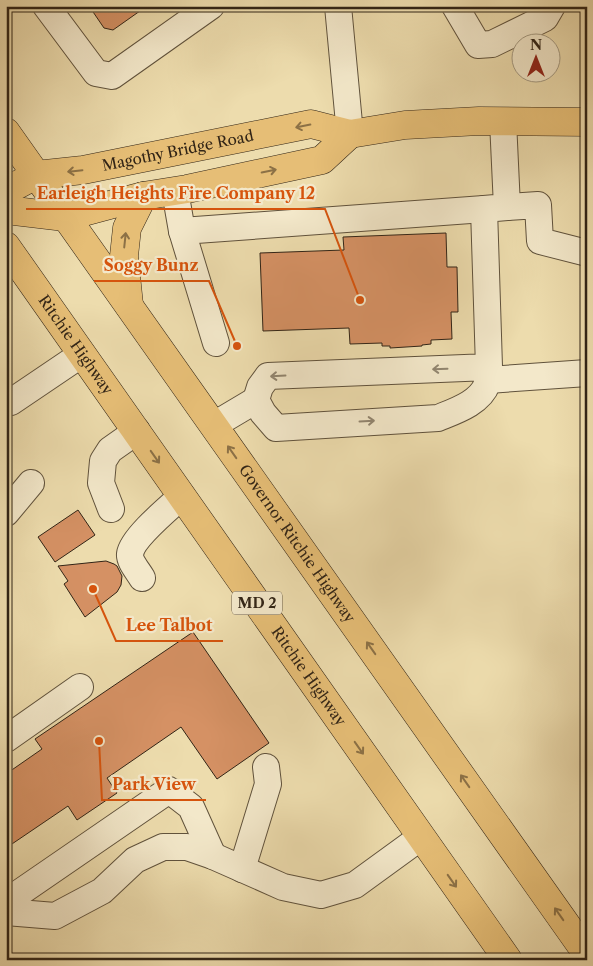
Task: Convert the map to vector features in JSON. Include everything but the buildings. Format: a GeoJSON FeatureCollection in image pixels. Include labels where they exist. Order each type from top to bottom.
{"type":"FeatureCollection","features":[{"type":"Feature","properties":{"kind":"main road","name":"Magothy Bridge Road"},"geometry":{"type":"LineString","coordinates":[[6,191],[36,175],[83,170],[311,124],[350,134],[405,124],[587,122]]}},
{"type":"Feature","properties":{"kind":"main road","name":"Governor Ritchie Highway"},"geometry":{"type":"LineString","coordinates":[[6,132],[587,954]]}},
{"type":"Feature","properties":{"kind":"main road"},"geometry":{"type":"LineString","coordinates":[[6,210],[65,217],[143,196],[322,160],[350,134]]}},
{"type":"Feature","properties":{"kind":"main road"},"geometry":{"type":"LineString","coordinates":[[129,306],[124,256],[126,228],[143,196]]}},
{"type":"Feature","properties":{"kind":"main road","name":"Ritchie Highway"},"geometry":{"type":"LineString","coordinates":[[6,246],[508,960]]}},
{"type":"Feature","properties":{"kind":"lane"},"geometry":{"type":"LineString","coordinates":[[46,6],[96,73],[112,76],[211,6]]}},
{"type":"Feature","properties":{"kind":"lane"},"geometry":{"type":"LineString","coordinates":[[338,6],[350,134]]}},
{"type":"Feature","properties":{"kind":"lane"},"geometry":{"type":"LineString","coordinates":[[455,6],[478,45],[492,44],[545,18],[552,6]]}},
{"type":"Feature","properties":{"kind":"lane"},"geometry":{"type":"LineString","coordinates":[[256,400],[263,413],[276,428],[438,418],[459,409],[480,396],[488,373],[496,208],[503,122]]}},
{"type":"Feature","properties":{"kind":"lane"},"geometry":{"type":"LineString","coordinates":[[175,191],[182,231],[216,343]]}},
{"type":"Feature","properties":{"kind":"lane"},"geometry":{"type":"LineString","coordinates":[[182,231],[538,205],[540,241],[587,253]]}},
{"type":"Feature","properties":{"kind":"lane"},"geometry":{"type":"LineString","coordinates":[[6,403],[11,402],[82,354]]}},
{"type":"Feature","properties":{"kind":"lane"},"geometry":{"type":"LineString","coordinates":[[214,425],[256,400],[260,386],[268,376],[587,373]]}},
{"type":"Feature","properties":{"kind":"lane"},"geometry":{"type":"LineString","coordinates":[[111,509],[100,483],[104,462],[110,450],[137,431]]}},
{"type":"Feature","properties":{"kind":"lane"},"geometry":{"type":"LineString","coordinates":[[6,513],[31,483]]}},
{"type":"Feature","properties":{"kind":"lane"},"geometry":{"type":"LineString","coordinates":[[142,578],[130,559],[130,553],[145,531],[182,496]]}},
{"type":"Feature","properties":{"kind":"lane"},"geometry":{"type":"LineString","coordinates":[[6,739],[80,687]]}},
{"type":"Feature","properties":{"kind":"lane"},"geometry":{"type":"LineString","coordinates":[[242,868],[268,784],[266,767]]}},
{"type":"Feature","properties":{"kind":"lane"},"geometry":{"type":"LineString","coordinates":[[6,902],[169,790],[190,807],[213,856]]}},
{"type":"Feature","properties":{"kind":"lane"},"geometry":{"type":"LineString","coordinates":[[6,912],[55,916],[102,890],[134,860],[164,847],[187,847],[242,868],[283,887],[321,895],[355,885],[421,837]]}},
{"type":"Feature","properties":{"kind":"place","name":"Earleigh Heights Fire Company 12"},"geometry":{"type":"Point","coordinates":[360,300]}},
{"type":"Feature","properties":{"kind":"place","name":"Soggy Bunz"},"geometry":{"type":"Point","coordinates":[237,346]}},
{"type":"Feature","properties":{"kind":"place","name":"Lee Talbot"},"geometry":{"type":"Point","coordinates":[93,589]}},
{"type":"Feature","properties":{"kind":"place","name":"Park View"},"geometry":{"type":"Point","coordinates":[99,741]}}]}
